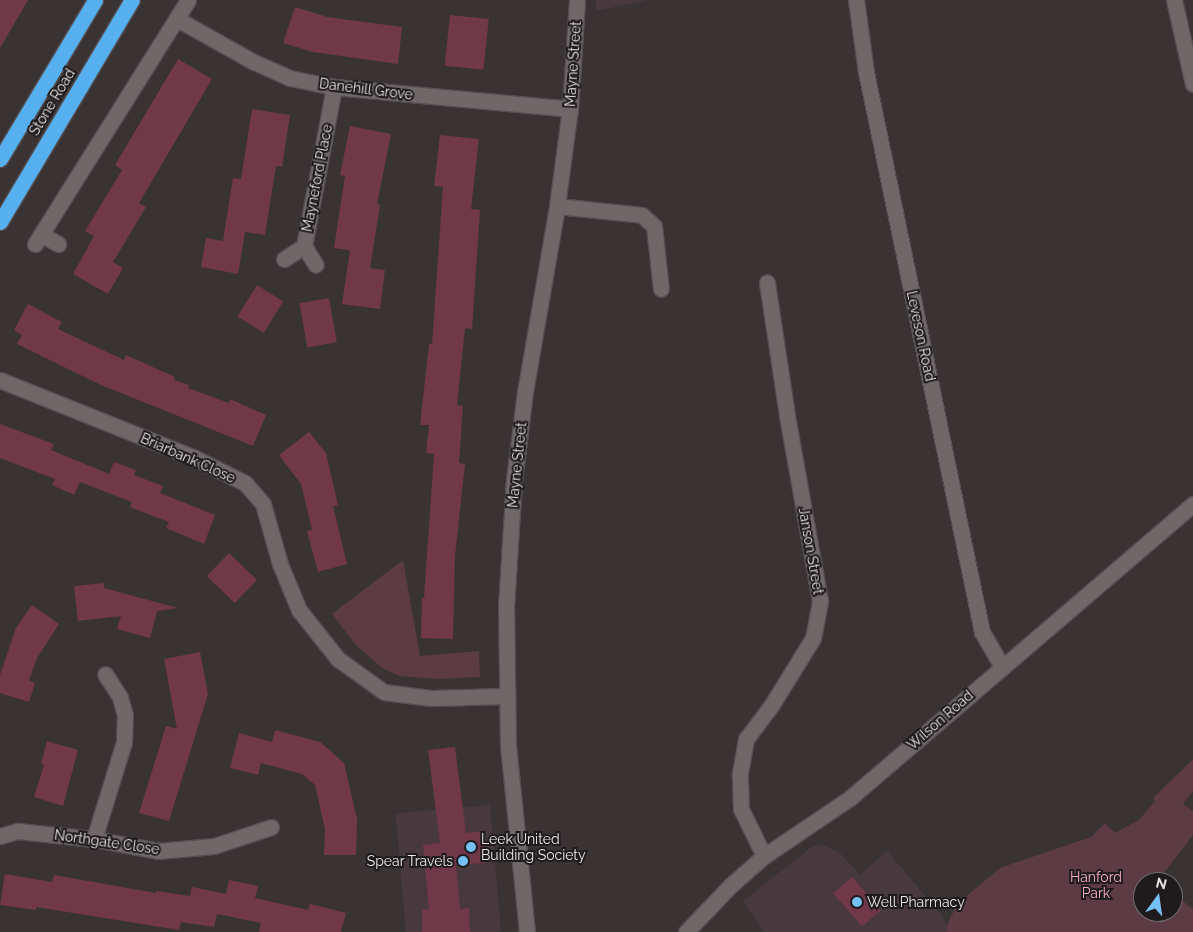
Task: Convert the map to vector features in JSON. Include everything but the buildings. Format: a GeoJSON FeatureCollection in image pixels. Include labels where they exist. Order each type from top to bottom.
{"type":"FeatureCollection","features":[{"type":"Feature","properties":{"kind":"highway","name":"Stone Road"},"geometry":{"type":"LineString","coordinates":[[0,159],[95,0]]}},
{"type":"Feature","properties":{"kind":"highway","name":"Stone Road"},"geometry":{"type":"LineString","coordinates":[[0,222],[132,0]]}},
{"type":"Feature","properties":{"kind":"street"},"geometry":{"type":"LineString","coordinates":[[58,244],[38,239],[188,0]]}},
{"type":"Feature","properties":{"kind":"street","name":"Mayne Street"},"geometry":{"type":"LineString","coordinates":[[527,932],[508,745],[506,607],[514,480],[525,392],[557,206],[570,108],[577,0]]}},
{"type":"Feature","properties":{"kind":"street","name":"Leveson Road"},"geometry":{"type":"LineString","coordinates":[[856,0],[866,72],[982,632],[1002,666]]}},
{"type":"Feature","properties":{"kind":"street"},"geometry":{"type":"LineString","coordinates":[[1174,0],[1193,84]]}},
{"type":"Feature","properties":{"kind":"street","name":"Danehill Grove"},"geometry":{"type":"LineString","coordinates":[[177,18],[254,62],[290,78],[334,87],[570,108]]}},
{"type":"Feature","properties":{"kind":"street","name":"Mayneford Place"},"geometry":{"type":"LineString","coordinates":[[284,259],[304,246],[334,87]]}},
{"type":"Feature","properties":{"kind":"street"},"geometry":{"type":"LineString","coordinates":[[557,206],[642,215],[654,226],[661,289]]}},
{"type":"Feature","properties":{"kind":"street"},"geometry":{"type":"LineString","coordinates":[[304,246],[316,265]]}},
{"type":"Feature","properties":{"kind":"street","name":"Janson Street"},"geometry":{"type":"LineString","coordinates":[[764,856],[741,809],[740,772],[746,739],[771,706],[813,638],[820,601],[787,415],[768,282]]}},
{"type":"Feature","properties":{"kind":"street","name":"Briarbank Close"},"geometry":{"type":"LineString","coordinates":[[0,380],[193,457],[245,483],[263,504],[280,564],[300,610],[338,659],[384,692],[431,698],[506,696]]}},
{"type":"Feature","properties":{"kind":"street","name":"Wilson Road"},"geometry":{"type":"LineString","coordinates":[[686,932],[730,886],[764,856],[850,798],[1193,504]]}},
{"type":"Feature","properties":{"kind":"street"},"geometry":{"type":"LineString","coordinates":[[94,839],[124,742],[125,715],[120,697],[105,674]]}},
{"type":"Feature","properties":{"kind":"street","name":"Northgate Close"},"geometry":{"type":"LineString","coordinates":[[0,836],[18,831],[94,839],[158,851],[214,846],[271,827]]}},
{"type":"Feature","properties":{"kind":"shaded area"},"geometry":{"type":"Polygon","coordinates":[[[596,0],[647,0],[596,11],[596,0]]]}},
{"type":"Feature","properties":{"kind":"shaded area"},"geometry":{"type":"Polygon","coordinates":[[[490,805],[501,932],[406,932],[395,813],[490,805]]]}},
{"type":"Feature","properties":{"kind":"shaded area"},"geometry":{"type":"Polygon","coordinates":[[[823,845],[839,852],[860,875],[887,851],[940,913],[947,925],[947,932],[764,932],[743,901],[813,846],[823,845]]]}},
{"type":"Feature","properties":{"kind":"green space"},"geometry":{"type":"Polygon","coordinates":[[[403,560],[420,656],[479,651],[480,677],[437,679],[400,676],[382,668],[356,645],[332,614],[403,560]]]}},
{"type":"Feature","properties":{"kind":"green space","name":"Hanford Park"},"geometry":{"type":"Polygon","coordinates":[[[1193,759],[1193,791],[1183,804],[1193,811],[1193,835],[1165,872],[1133,872],[1133,922],[1183,922],[1183,902],[1193,909],[1193,932],[947,932],[947,925],[957,904],[1000,868],[1091,837],[1105,823],[1115,833],[1139,820],[1155,801],[1153,798],[1193,759]]]}},
{"type":"Feature","properties":{"kind":"place","name":"Leek United Building Society"},"geometry":{"type":"Point","coordinates":[471,847]}},
{"type":"Feature","properties":{"kind":"place","name":"Spear Travels"},"geometry":{"type":"Point","coordinates":[463,861]}},
{"type":"Feature","properties":{"kind":"place","name":"Well Pharmacy"},"geometry":{"type":"Point","coordinates":[857,902]}}]}
